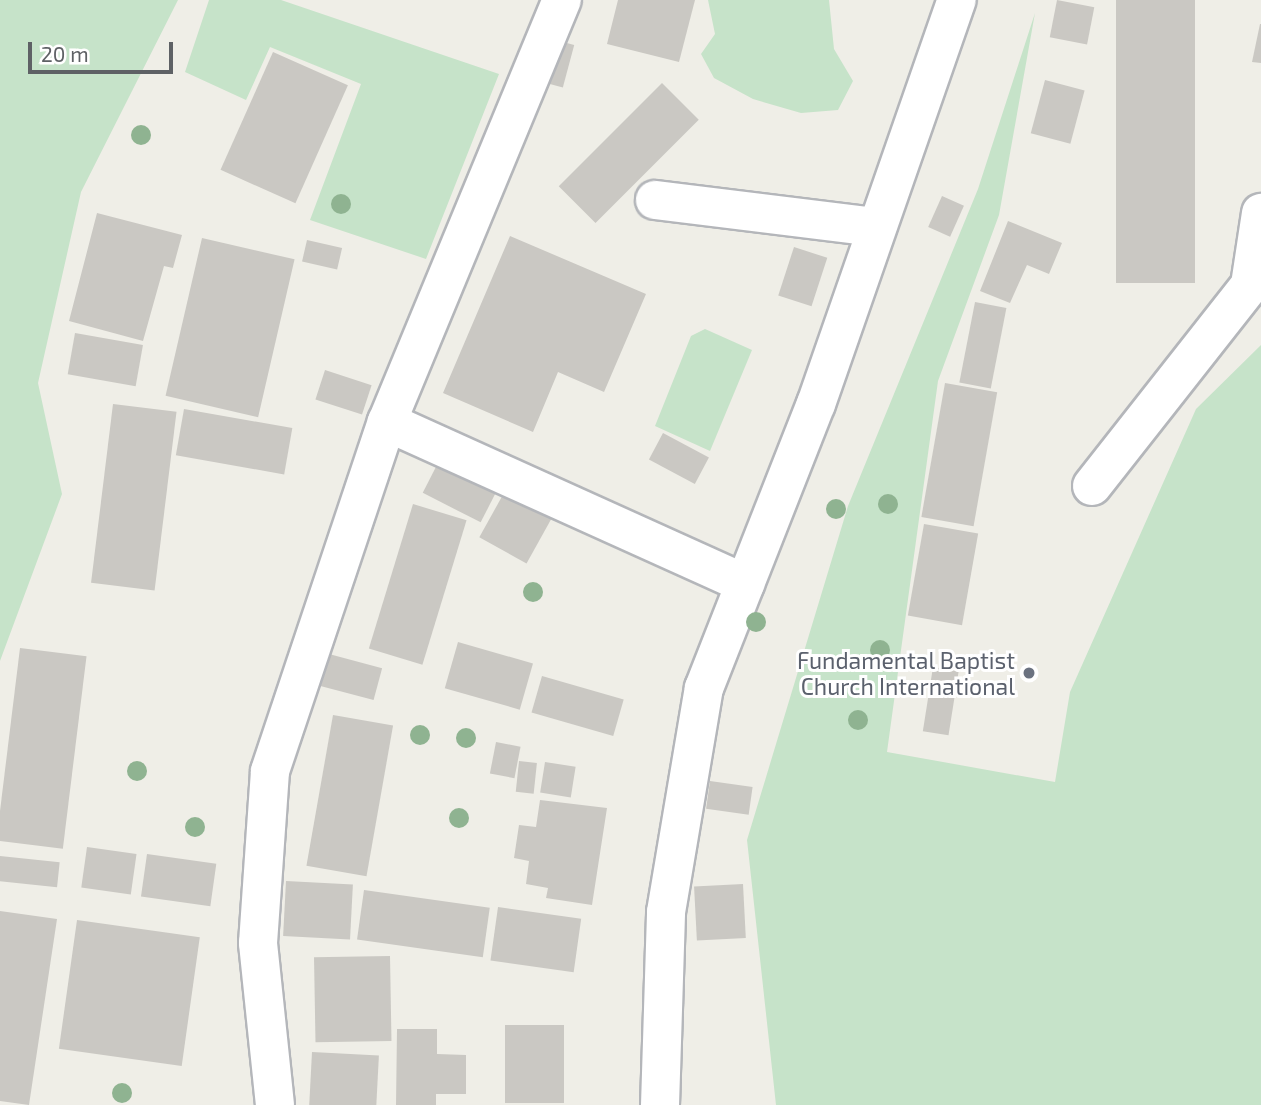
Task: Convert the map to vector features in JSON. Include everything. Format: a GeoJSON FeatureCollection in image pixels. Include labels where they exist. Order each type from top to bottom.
{"type":"FeatureCollection","features":[{"type":"Feature","properties":{"kind":"street"},"geometry":{"type":"LineString","coordinates":[[275,1105],[258,943],[270,771],[387,422],[562,0]]}},
{"type":"Feature","properties":{"kind":"street"},"geometry":{"type":"LineString","coordinates":[[660,1105],[666,912],[704,688],[816,404],[875,227],[957,0]]}},
{"type":"Feature","properties":{"kind":"street"},"geometry":{"type":"LineString","coordinates":[[655,200],[875,227]]}},
{"type":"Feature","properties":{"kind":"street"},"geometry":{"type":"LineString","coordinates":[[1092,486],[1256,281],[1261,213]]}},
{"type":"Feature","properties":{"kind":"street"},"geometry":{"type":"LineString","coordinates":[[387,422],[745,584]]}},
{"type":"Feature","properties":{"kind":"green space"},"geometry":{"type":"Polygon","coordinates":[[[0,0],[178,0],[81,192],[38,383],[62,494],[0,661],[0,0]]]}},
{"type":"Feature","properties":{"kind":"green space"},"geometry":{"type":"Polygon","coordinates":[[[209,0],[281,0],[499,74],[426,259],[310,220],[361,84],[270,47],[246,100],[185,72],[209,0]]]}},
{"type":"Feature","properties":{"kind":"green space"},"geometry":{"type":"Polygon","coordinates":[[[708,0],[829,0],[834,49],[853,81],[838,110],[801,113],[753,99],[714,78],[701,54],[715,34],[708,0]]]}},
{"type":"Feature","properties":{"kind":"green space"},"geometry":{"type":"Polygon","coordinates":[[[1035,13],[999,215],[938,381],[887,752],[1055,782],[1070,692],[1196,409],[1261,345],[1261,1105],[776,1105],[747,840],[848,506],[978,189],[1035,13]]]}},
{"type":"Feature","properties":{"kind":"green space"},"geometry":{"type":"Polygon","coordinates":[[[705,329],[752,350],[710,451],[655,426],[691,336],[705,329]]]}},
{"type":"Feature","properties":{"kind":"building"},"geometry":{"type":"Polygon","coordinates":[[[618,0],[695,0],[679,62],[607,44],[618,0]]]}},
{"type":"Feature","properties":{"kind":"building"},"geometry":{"type":"Polygon","coordinates":[[[1057,0],[1094,7],[1087,45],[1050,37],[1057,0]]]}},
{"type":"Feature","properties":{"kind":"building"},"geometry":{"type":"Polygon","coordinates":[[[1116,0],[1195,0],[1195,283],[1116,283],[1116,0]]]}},
{"type":"Feature","properties":{"kind":"building"},"geometry":{"type":"Polygon","coordinates":[[[1261,24],[1261,63],[1252,62],[1261,24]]]}},
{"type":"Feature","properties":{"kind":"building"},"geometry":{"type":"Polygon","coordinates":[[[552,39],[574,45],[563,87],[541,82],[552,39]]]}},
{"type":"Feature","properties":{"kind":"building"},"geometry":{"type":"Polygon","coordinates":[[[273,52],[348,85],[295,203],[221,170],[273,52]]]}},
{"type":"Feature","properties":{"kind":"building"},"geometry":{"type":"Polygon","coordinates":[[[1045,80],[1085,91],[1070,144],[1031,133],[1045,80]]]}},
{"type":"Feature","properties":{"kind":"building"},"geometry":{"type":"Polygon","coordinates":[[[662,83],[699,120],[596,223],[559,186],[662,83]]]}},
{"type":"Feature","properties":{"kind":"building"},"geometry":{"type":"Polygon","coordinates":[[[942,196],[964,206],[950,237],[928,227],[942,196]]]}},
{"type":"Feature","properties":{"kind":"building"},"geometry":{"type":"Polygon","coordinates":[[[97,213],[182,235],[173,268],[164,266],[143,341],[69,321],[97,213]]]}},
{"type":"Feature","properties":{"kind":"building"},"geometry":{"type":"Polygon","coordinates":[[[1008,221],[1062,243],[1049,274],[1027,265],[1010,303],[980,291],[1008,221]]]}},
{"type":"Feature","properties":{"kind":"building"},"geometry":{"type":"Polygon","coordinates":[[[510,236],[646,294],[604,392],[558,372],[533,432],[443,393],[510,236]]]}},
{"type":"Feature","properties":{"kind":"building"},"geometry":{"type":"Polygon","coordinates":[[[202,238],[295,259],[258,417],[166,396],[202,238]]]}},
{"type":"Feature","properties":{"kind":"building"},"geometry":{"type":"Polygon","coordinates":[[[307,240],[342,248],[337,270],[302,261],[307,240]]]}},
{"type":"Feature","properties":{"kind":"building"},"geometry":{"type":"Polygon","coordinates":[[[794,247],[827,258],[812,306],[778,296],[794,247]]]}},
{"type":"Feature","properties":{"kind":"building"},"geometry":{"type":"Polygon","coordinates":[[[975,302],[1006,308],[991,389],[959,382],[975,302]]]}},
{"type":"Feature","properties":{"kind":"building"},"geometry":{"type":"Polygon","coordinates":[[[75,333],[143,345],[136,386],[68,374],[75,333]]]}},
{"type":"Feature","properties":{"kind":"building"},"geometry":{"type":"Polygon","coordinates":[[[325,370],[372,385],[362,415],[315,399],[325,370]]]}},
{"type":"Feature","properties":{"kind":"building"},"geometry":{"type":"Polygon","coordinates":[[[945,383],[997,392],[974,526],[921,517],[945,383]]]}},
{"type":"Feature","properties":{"kind":"building"},"geometry":{"type":"Polygon","coordinates":[[[113,404],[177,412],[155,590],[91,583],[113,404]]]}},
{"type":"Feature","properties":{"kind":"building"},"geometry":{"type":"Polygon","coordinates":[[[184,409],[292,428],[284,474],[176,455],[184,409]]]}},
{"type":"Feature","properties":{"kind":"building"},"geometry":{"type":"Polygon","coordinates":[[[663,433],[709,457],[695,484],[649,459],[663,433]]]}},
{"type":"Feature","properties":{"kind":"building"},"geometry":{"type":"Polygon","coordinates":[[[440,459],[498,489],[481,522],[423,493],[440,459]]]}},
{"type":"Feature","properties":{"kind":"building"},"geometry":{"type":"Polygon","coordinates":[[[505,491],[552,517],[527,564],[479,537],[505,491]]]}},
{"type":"Feature","properties":{"kind":"building"},"geometry":{"type":"Polygon","coordinates":[[[413,504],[467,520],[422,665],[369,648],[413,504]]]}},
{"type":"Feature","properties":{"kind":"building"},"geometry":{"type":"Polygon","coordinates":[[[924,524],[978,534],[962,625],[908,616],[924,524]]]}},
{"type":"Feature","properties":{"kind":"building"},"geometry":{"type":"Polygon","coordinates":[[[458,642],[533,663],[520,710],[445,688],[458,642]]]}},
{"type":"Feature","properties":{"kind":"building"},"geometry":{"type":"Polygon","coordinates":[[[20,648],[87,656],[63,849],[0,841],[0,811],[20,648]]]}},
{"type":"Feature","properties":{"kind":"building"},"geometry":{"type":"Polygon","coordinates":[[[329,654],[382,668],[374,700],[320,686],[329,654]]]}},
{"type":"Feature","properties":{"kind":"building"},"geometry":{"type":"Polygon","coordinates":[[[933,667],[959,671],[949,735],[923,731],[933,667]]]}},
{"type":"Feature","properties":{"kind":"building"},"geometry":{"type":"Polygon","coordinates":[[[542,676],[624,699],[613,736],[532,713],[542,676]]]}},
{"type":"Feature","properties":{"kind":"building"},"geometry":{"type":"Polygon","coordinates":[[[333,715],[393,726],[367,876],[306,866],[333,715]]]}},
{"type":"Feature","properties":{"kind":"building"},"geometry":{"type":"Polygon","coordinates":[[[496,742],[521,747],[514,778],[490,773],[496,742]]]}},
{"type":"Feature","properties":{"kind":"building"},"geometry":{"type":"Polygon","coordinates":[[[519,761],[537,763],[534,794],[516,792],[519,761]]]}},
{"type":"Feature","properties":{"kind":"building"},"geometry":{"type":"Polygon","coordinates":[[[545,762],[576,767],[571,797],[540,793],[545,762]]]}},
{"type":"Feature","properties":{"kind":"building"},"geometry":{"type":"Polygon","coordinates":[[[710,781],[753,787],[749,815],[706,809],[710,781]]]}},
{"type":"Feature","properties":{"kind":"building"},"geometry":{"type":"Polygon","coordinates":[[[540,800],[607,808],[592,905],[546,898],[548,888],[526,884],[529,861],[514,858],[519,825],[536,827],[540,800]]]}},
{"type":"Feature","properties":{"kind":"building"},"geometry":{"type":"Polygon","coordinates":[[[87,847],[137,854],[131,895],[81,888],[87,847]]]}},
{"type":"Feature","properties":{"kind":"building"},"geometry":{"type":"Polygon","coordinates":[[[147,854],[216,864],[210,906],[141,897],[147,854]]]}},
{"type":"Feature","properties":{"kind":"building"},"geometry":{"type":"Polygon","coordinates":[[[0,856],[60,862],[57,887],[0,881],[0,856]]]}},
{"type":"Feature","properties":{"kind":"building"},"geometry":{"type":"Polygon","coordinates":[[[286,881],[353,885],[350,939],[283,936],[286,881]]]}},
{"type":"Feature","properties":{"kind":"building"},"geometry":{"type":"Polygon","coordinates":[[[743,884],[746,938],[697,940],[694,887],[743,884]]]}},
{"type":"Feature","properties":{"kind":"building"},"geometry":{"type":"Polygon","coordinates":[[[364,890],[490,908],[483,957],[357,940],[364,890]]]}},
{"type":"Feature","properties":{"kind":"building"},"geometry":{"type":"Polygon","coordinates":[[[498,907],[581,919],[574,972],[490,960],[498,907]]]}},
{"type":"Feature","properties":{"kind":"building"},"geometry":{"type":"Polygon","coordinates":[[[0,911],[57,919],[29,1105],[0,1101],[0,911]]]}},
{"type":"Feature","properties":{"kind":"building"},"geometry":{"type":"Polygon","coordinates":[[[77,920],[200,937],[182,1066],[59,1049],[77,920]]]}},
{"type":"Feature","properties":{"kind":"building"},"geometry":{"type":"Polygon","coordinates":[[[390,956],[391,1041],[315,1042],[314,957],[390,956]]]}},
{"type":"Feature","properties":{"kind":"building"},"geometry":{"type":"Polygon","coordinates":[[[505,1025],[564,1025],[564,1103],[505,1103],[505,1025]]]}},
{"type":"Feature","properties":{"kind":"building"},"geometry":{"type":"Polygon","coordinates":[[[397,1029],[437,1029],[437,1054],[466,1055],[466,1094],[436,1094],[436,1105],[396,1105],[397,1029]]]}},
{"type":"Feature","properties":{"kind":"building"},"geometry":{"type":"Polygon","coordinates":[[[312,1052],[379,1056],[376,1105],[309,1105],[312,1052]]]}},
{"type":"Feature","properties":{"kind":"place","name":"Fundamental Baptist Church International"},"geometry":{"type":"Point","coordinates":[1029,673]}}]}
